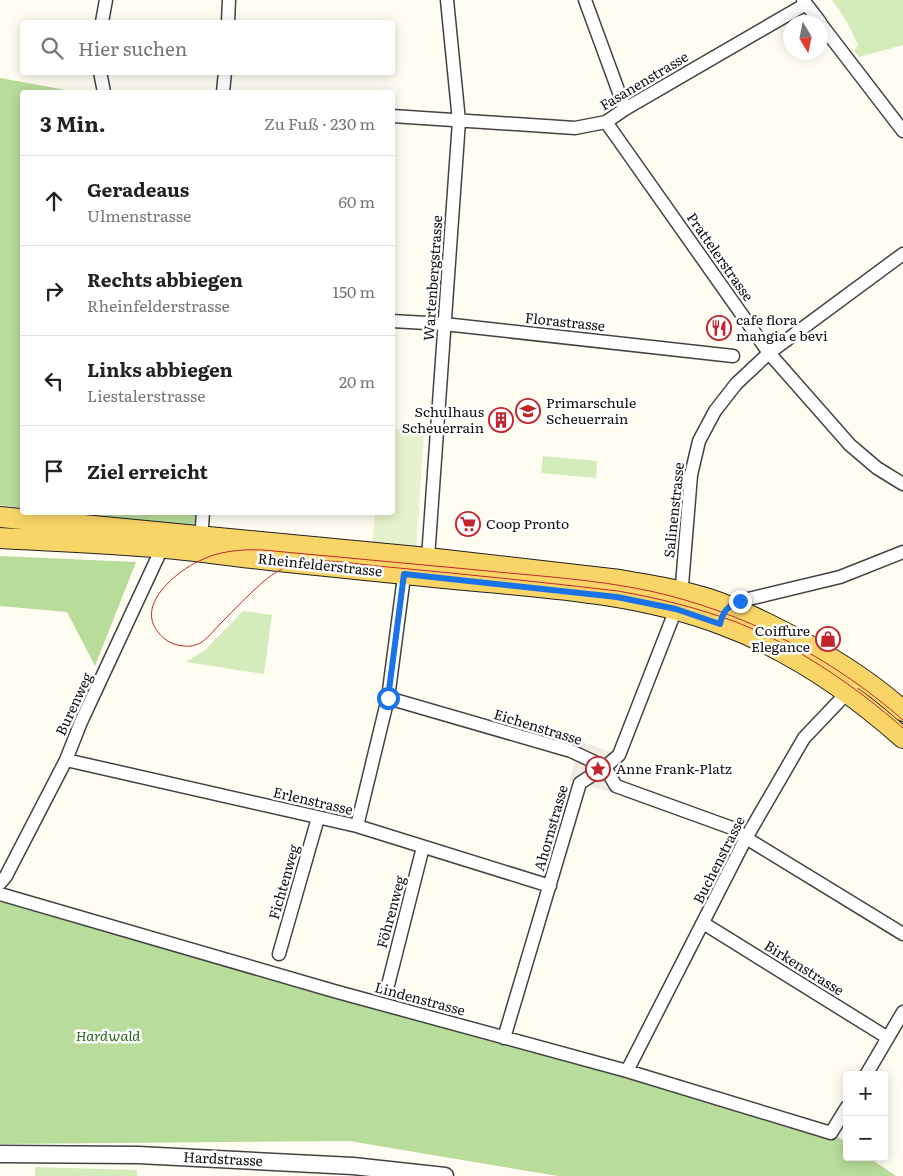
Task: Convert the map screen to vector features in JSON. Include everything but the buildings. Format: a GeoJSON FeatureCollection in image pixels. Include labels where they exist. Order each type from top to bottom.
{"type":"FeatureCollection","features":[{"type":"Feature","properties":{"kind":"main road","name":"Rheinfelderstrasse"},"geometry":{"type":"LineString","coordinates":[[0,518],[163,540],[405,565],[600,595],[678,601]]}},
{"type":"Feature","properties":{"kind":"main road","name":"Rheinfelderstrasse"},"geometry":{"type":"LineString","coordinates":[[0,538],[163,540]]}},
{"type":"Feature","properties":{"kind":"main road","name":"Rheinfelderstrasse"},"geometry":{"type":"LineString","coordinates":[[405,565],[428,558],[620,580],[724,615],[744,633],[831,680],[853,684],[903,711]]}},
{"type":"Feature","properties":{"kind":"main road","name":"Rheinfelderstrasse"},"geometry":{"type":"LineString","coordinates":[[853,684],[903,738]]}},
{"type":"Feature","properties":{"kind":"street"},"geometry":{"type":"LineString","coordinates":[[102,20],[106,0]]}},
{"type":"Feature","properties":{"kind":"street"},"geometry":{"type":"LineString","coordinates":[[228,20],[229,0]]}},
{"type":"Feature","properties":{"kind":"street","name":"Wartenbergstrasse"},"geometry":{"type":"LineString","coordinates":[[428,558],[460,121],[447,0]]}},
{"type":"Feature","properties":{"kind":"street"},"geometry":{"type":"LineString","coordinates":[[585,0],[624,109]]}},
{"type":"Feature","properties":{"kind":"street"},"geometry":{"type":"LineString","coordinates":[[805,2],[814,15]]}},
{"type":"Feature","properties":{"kind":"street","name":"Fasanenstrasse"},"geometry":{"type":"LineString","coordinates":[[395,116],[575,128],[606,122],[624,109],[805,2]]}},
{"type":"Feature","properties":{"kind":"street"},"geometry":{"type":"LineString","coordinates":[[828,33],[903,131]]}},
{"type":"Feature","properties":{"kind":"street"},"geometry":{"type":"LineString","coordinates":[[101,75],[104,90]]}},
{"type":"Feature","properties":{"kind":"street"},"geometry":{"type":"LineString","coordinates":[[223,90],[225,75]]}},
{"type":"Feature","properties":{"kind":"street","name":"Prattelerstrasse"},"geometry":{"type":"LineString","coordinates":[[606,122],[769,353],[850,445],[877,468],[903,484]]}},
{"type":"Feature","properties":{"kind":"street","name":"Salinenstrasse"},"geometry":{"type":"LineString","coordinates":[[678,601],[691,475],[699,442],[715,411],[736,384],[769,353],[903,254]]}},
{"type":"Feature","properties":{"kind":"street","name":"Florastrasse"},"geometry":{"type":"LineString","coordinates":[[395,321],[444,324],[733,356]]}},
{"type":"Feature","properties":{"kind":"street"},"geometry":{"type":"LineString","coordinates":[[201,544],[203,515]]}},
{"type":"Feature","properties":{"kind":"street","name":"Burenweg"},"geometry":{"type":"LineString","coordinates":[[0,883],[6,876],[66,760],[81,722],[163,540]]}},
{"type":"Feature","properties":{"kind":"street"},"geometry":{"type":"LineString","coordinates":[[724,615],[740,601],[840,578],[903,552]]}},
{"type":"Feature","properties":{"kind":"street"},"geometry":{"type":"LineString","coordinates":[[357,826],[388,698],[405,565]]}},
{"type":"Feature","properties":{"kind":"street","name":"Ahornstrasse"},"geometry":{"type":"LineString","coordinates":[[504,1038],[580,783],[620,755],[678,601]]}},
{"type":"Feature","properties":{"kind":"street","name":"Buchenstrasse"},"geometry":{"type":"LineString","coordinates":[[627,1071],[746,838],[804,738],[853,684]]}},
{"type":"Feature","properties":{"kind":"street","name":"Eichenstrasse"},"geometry":{"type":"LineString","coordinates":[[388,698],[571,751],[605,767]]}},
{"type":"Feature","properties":{"kind":"street","name":"Erlenstrasse"},"geometry":{"type":"LineString","coordinates":[[66,760],[357,826],[550,886]]}},
{"type":"Feature","properties":{"kind":"street"},"geometry":{"type":"LineString","coordinates":[[605,767],[616,786],[732,828],[903,934]]}},
{"type":"Feature","properties":{"kind":"street","name":"Fichtenweg"},"geometry":{"type":"LineString","coordinates":[[278,954],[318,818]]}},
{"type":"Feature","properties":{"kind":"street","name":"Föhrenweg"},"geometry":{"type":"LineString","coordinates":[[388,985],[423,847]]}},
{"type":"Feature","properties":{"kind":"street","name":"Lindenstrasse"},"geometry":{"type":"LineString","coordinates":[[0,894],[334,991],[627,1071],[831,1133],[843,1114]]}},
{"type":"Feature","properties":{"kind":"street","name":"Birkenstrasse"},"geometry":{"type":"LineString","coordinates":[[704,923],[888,1038]]}},
{"type":"Feature","properties":{"kind":"street"},"geometry":{"type":"LineString","coordinates":[[868,1071],[903,1012]]}},
{"type":"Feature","properties":{"kind":"street","name":"Hardstrasse"},"geometry":{"type":"LineString","coordinates":[[0,1154],[138,1155],[353,1166],[399,1173],[445,1176]]}},
{"type":"Feature","properties":{"kind":"green space"},"geometry":{"type":"Polygon","coordinates":[[[832,0],[903,0],[903,45],[859,57],[854,51],[858,45],[850,27],[832,0]]]}},
{"type":"Feature","properties":{"kind":"green space"},"geometry":{"type":"Polygon","coordinates":[[[0,78],[66,90],[20,90],[20,508],[0,505],[0,78]]]}},
{"type":"Feature","properties":{"kind":"green space"},"geometry":{"type":"Polygon","coordinates":[[[395,429],[424,432],[416,551],[372,546],[375,515],[395,515],[395,429]]]}},
{"type":"Feature","properties":{"kind":"green space"},"geometry":{"type":"Polygon","coordinates":[[[543,456],[597,461],[596,478],[541,473],[543,456]]]}},
{"type":"Feature","properties":{"kind":"green space"},"geometry":{"type":"Polygon","coordinates":[[[78,515],[203,515],[202,530],[78,515]]]}},
{"type":"Feature","properties":{"kind":"green space"},"geometry":{"type":"Polygon","coordinates":[[[0,556],[136,562],[95,666],[67,612],[0,606],[0,556]]]}},
{"type":"Feature","properties":{"kind":"green space"},"geometry":{"type":"Polygon","coordinates":[[[243,611],[272,615],[264,674],[186,662],[205,650],[243,611]]]}},
{"type":"Feature","properties":{"kind":"green space","name":"Hardwald"},"geometry":{"type":"Polygon","coordinates":[[[0,894],[831,1133],[843,1140],[843,1161],[874,1161],[896,1176],[558,1176],[349,1141],[0,1144],[0,894]]]}},
{"type":"Feature","properties":{"kind":"green space"},"geometry":{"type":"Polygon","coordinates":[[[35,1167],[137,1170],[137,1176],[35,1176],[35,1167]]]}},
{"type":"Feature","properties":{"kind":"shaded area","name":"Anne Frank-Platz"},"geometry":{"type":"Polygon","coordinates":[[[582,742],[626,757],[613,793],[569,780],[582,742]]]}},
{"type":"Feature","properties":{"kind":"tram line"},"geometry":{"type":"LineString","coordinates":[[903,720],[846,676],[816,657],[752,624],[685,600],[650,591],[608,584],[564,578],[246,550],[213,555],[188,567],[161,591],[152,611],[152,622],[166,640],[173,644],[196,645],[207,638],[264,581],[284,568],[307,561],[342,562],[618,591],[693,608],[736,622],[759,632],[824,668],[865,697],[903,728]]}},
{"type":"Feature","properties":{"kind":"place","name":"cafe flora mangia e bevi"},"geometry":{"type":"Point","coordinates":[719,328]}},
{"type":"Feature","properties":{"kind":"place","name":"Primarschule Scheuerrain"},"geometry":{"type":"Point","coordinates":[528,411]}},
{"type":"Feature","properties":{"kind":"place","name":"Schulhaus Scheuerrain"},"geometry":{"type":"Point","coordinates":[501,420]}},
{"type":"Feature","properties":{"kind":"place","name":"Coop Pronto"},"geometry":{"type":"Point","coordinates":[468,524]}},
{"type":"Feature","properties":{"kind":"place","name":"Coiffure Elegance"},"geometry":{"type":"Point","coordinates":[828,639]}},
{"type":"Feature","properties":{"kind":"place","name":"Anne Frank-Platz"},"geometry":{"type":"Point","coordinates":[598,769]}},
{"type":"Feature","properties":{"kind":"route"},"geometry":{"type":"LineString","coordinates":[[388,698],[404,574],[617,597],[676,609],[720,624],[728,606],[740,601]]}}]}
